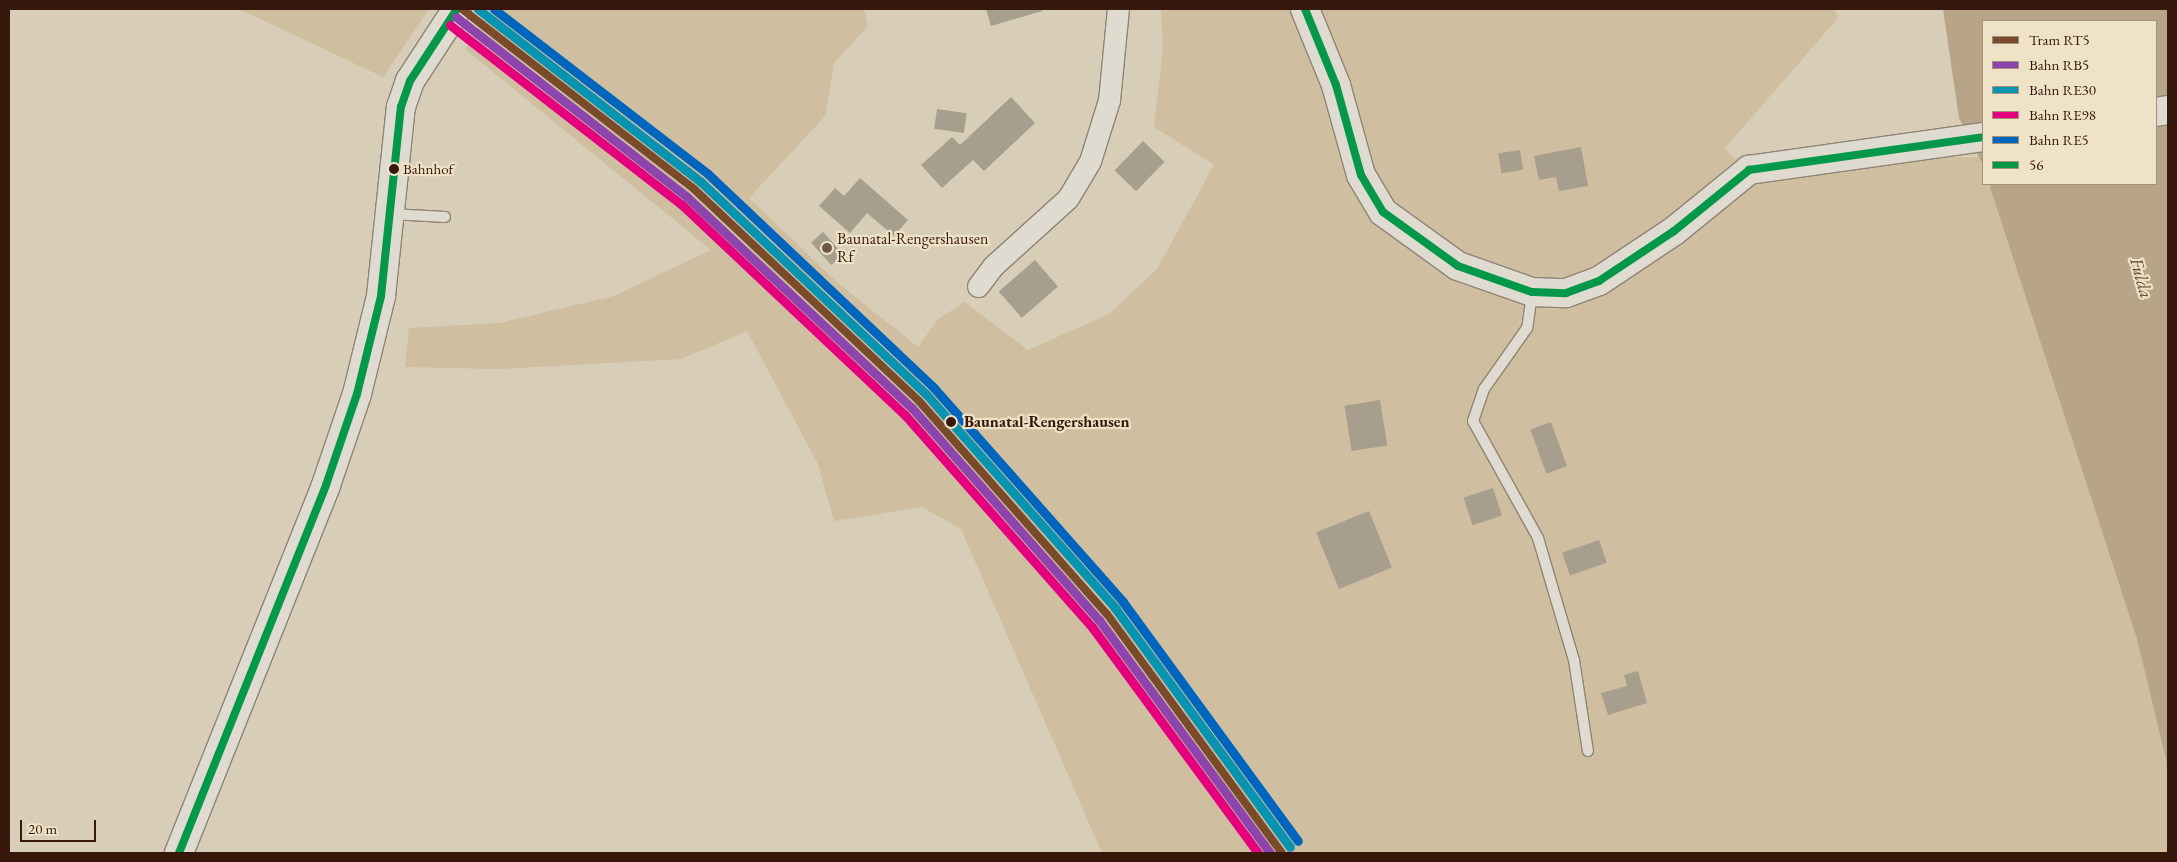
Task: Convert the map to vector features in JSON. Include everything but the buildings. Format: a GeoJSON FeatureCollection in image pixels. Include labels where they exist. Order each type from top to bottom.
{"type":"FeatureCollection","features":[{"type":"Feature","properties":{"kind":"street"},"geometry":{"type":"LineString","coordinates":[[978,286],[993,266],[1068,198],[1090,161],[1109,100],[1118,9]]}},
{"type":"Feature","properties":{"kind":"street"},"geometry":{"type":"LineString","coordinates":[[1305,9],[1336,85],[1361,176],[1384,212],[1418,241],[1477,273],[1532,292],[1566,293],[1599,281],[1674,231],[1749,170],[1865,158],[1982,137]]}},
{"type":"Feature","properties":{"kind":"street"},"geometry":{"type":"LineString","coordinates":[[179,853],[326,485],[357,394],[381,296],[388,214],[401,107],[410,81],[449,19]]}},
{"type":"Feature","properties":{"kind":"lane"},"geometry":{"type":"LineString","coordinates":[[388,214],[444,217]]}},
{"type":"Feature","properties":{"kind":"lane"},"geometry":{"type":"LineString","coordinates":[[1532,292],[1527,328],[1484,389],[1473,421],[1538,538],[1574,660],[1588,751]]}},
{"type":"Feature","properties":{"kind":"shaded area"},"geometry":{"type":"Polygon","coordinates":[[[239,9],[429,9],[383,77],[239,9]]]}},
{"type":"Feature","properties":{"kind":"shaded area"},"geometry":{"type":"Polygon","coordinates":[[[490,9],[864,9],[868,26],[834,63],[825,116],[749,198],[839,284],[918,347],[938,319],[965,302],[1028,350],[1109,314],[1157,269],[1214,165],[1154,127],[1163,49],[1161,9],[1834,9],[1838,18],[1724,149],[1750,170],[1865,157],[1981,157],[1982,185],[1989,185],[2137,639],[2168,768],[2168,853],[1102,853],[961,529],[922,507],[834,521],[818,464],[747,331],[681,359],[499,369],[405,367],[409,328],[500,323],[614,296],[711,250],[465,49],[490,9]]]}},
{"type":"Feature","properties":{"kind":"water","name":"Fulda"},"geometry":{"type":"Polygon","coordinates":[[[1943,9],[2168,9],[2168,768],[2137,639],[1989,185],[2157,185],[2157,20],[1982,20],[1982,163],[1959,118],[1943,9]]]}},
{"type":"Feature","properties":{"kind":"tram line","name":"RT5"},"geometry":{"type":"LineString","coordinates":[[462,9],[694,189],[919,401],[1107,614],[1282,853]]}},
{"type":"Feature","properties":{"kind":"rail line","name":"RE30"},"geometry":{"type":"LineString","coordinates":[[478,9],[701,182],[926,394],[1115,608],[1290,847]]}},
{"type":"Feature","properties":{"kind":"rail line","name":"RE5"},"geometry":{"type":"LineString","coordinates":[[494,9],[708,174],[934,388],[1123,602],[1298,841]]}},
{"type":"Feature","properties":{"kind":"rail line","name":"RB5"},"geometry":{"type":"LineString","coordinates":[[456,17],[687,197],[912,408],[1099,620],[1270,853]]}},
{"type":"Feature","properties":{"kind":"rail line","name":"RE98"},"geometry":{"type":"LineString","coordinates":[[450,25],[681,204],[905,415],[1092,627],[1258,853]]}},
{"type":"Feature","properties":{"kind":"transit line","name":"56"},"geometry":{"type":"LineString","coordinates":[[179,853],[326,485],[357,394],[381,296],[401,107],[410,81],[457,9]]}},
{"type":"Feature","properties":{"kind":"transit line","name":"56"},"geometry":{"type":"LineString","coordinates":[[1305,9],[1336,85],[1361,175],[1383,212],[1458,266],[1532,292],[1566,293],[1599,281],[1674,231],[1749,170],[1982,137]]}},
{"type":"Feature","properties":{"kind":"place","name":"Bahnhof"},"geometry":{"type":"Point","coordinates":[394,169]}},
{"type":"Feature","properties":{"kind":"place","name":"Baunatal-Rengershausen Rf"},"geometry":{"type":"Point","coordinates":[827,248]}},
{"type":"Feature","properties":{"kind":"place","name":"Baunatal-Rengershausen"},"geometry":{"type":"Point","coordinates":[951,422]}}]}
